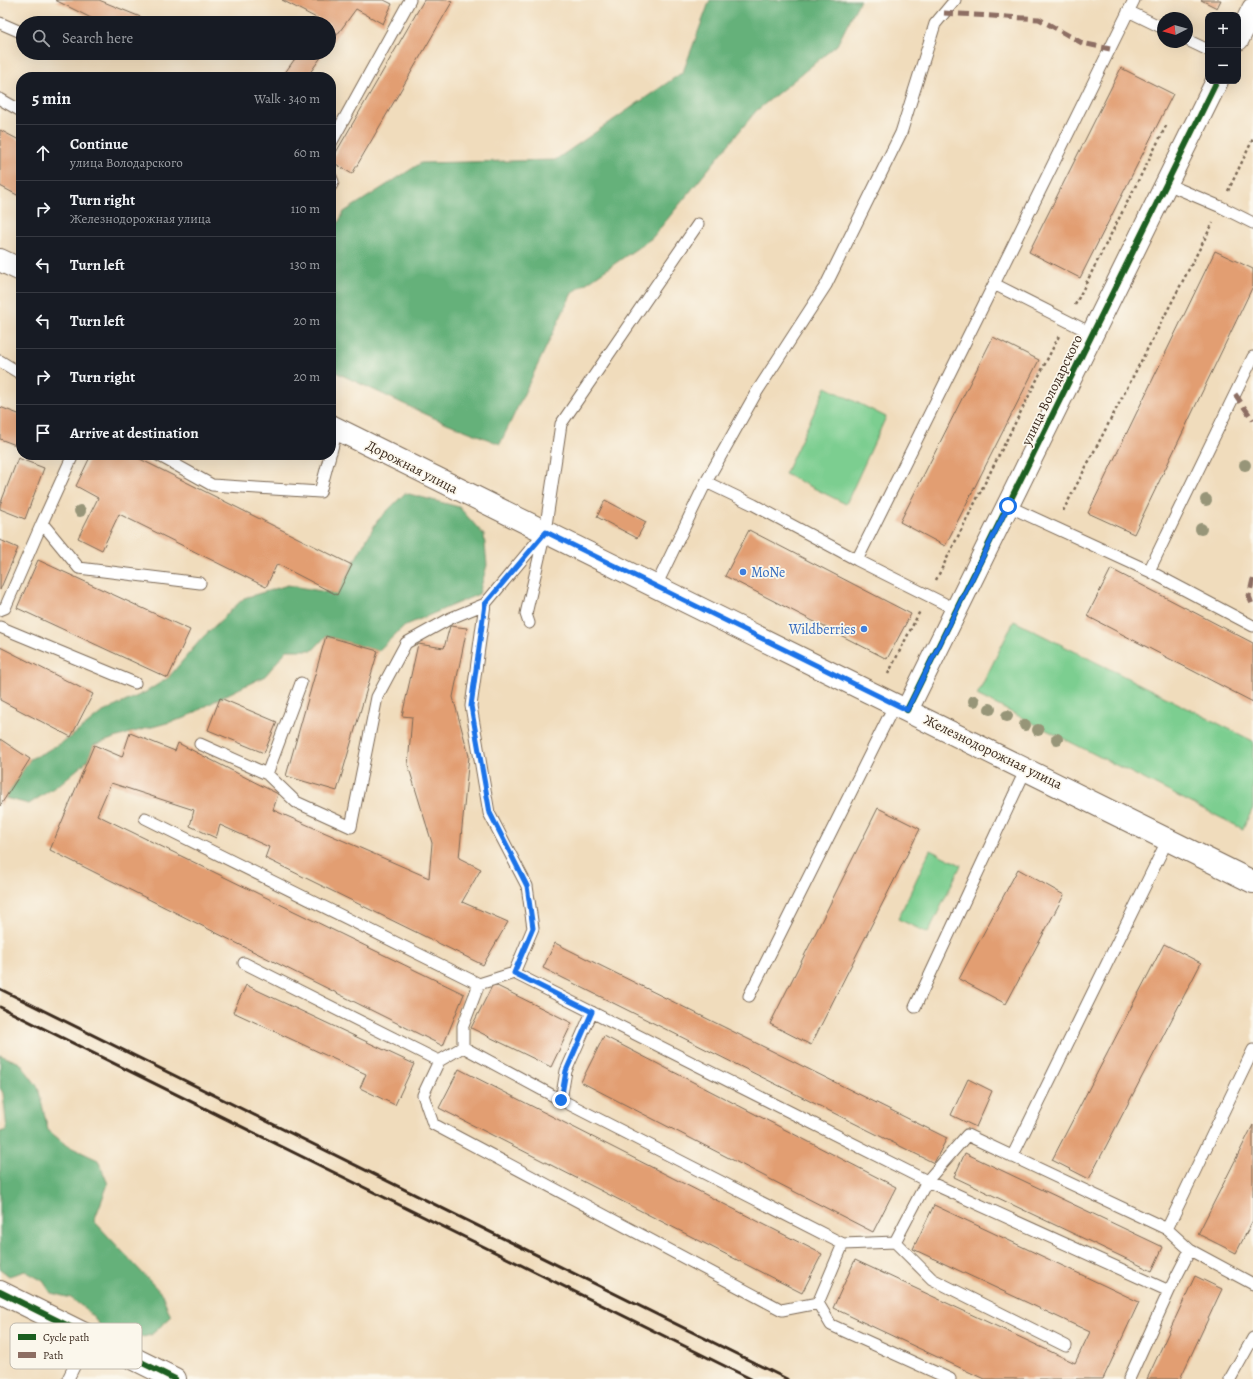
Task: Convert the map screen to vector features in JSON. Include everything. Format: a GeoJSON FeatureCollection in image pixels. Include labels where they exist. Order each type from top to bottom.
{"type":"FeatureCollection","features":[{"type":"Feature","properties":{"kind":"main road"},"geometry":{"type":"LineString","coordinates":[[1241,33],[1253,9]]}},
{"type":"Feature","properties":{"kind":"main road","name":"улица Володарского"},"geometry":{"type":"LineString","coordinates":[[901,707],[957,610],[1216,84]]}},
{"type":"Feature","properties":{"kind":"main road"},"geometry":{"type":"LineString","coordinates":[[0,260],[16,268]]}},
{"type":"Feature","properties":{"kind":"main road","name":"Дорожная улица"},"geometry":{"type":"LineString","coordinates":[[336,429],[494,508]]}},
{"type":"Feature","properties":{"kind":"main road","name":"Железнодорожная улица"},"geometry":{"type":"LineString","coordinates":[[494,508],[656,586],[1253,882]]}},
{"type":"Feature","properties":{"kind":"main road"},"geometry":{"type":"LineString","coordinates":[[0,1292],[63,1323]]}},
{"type":"Feature","properties":{"kind":"main road"},"geometry":{"type":"LineString","coordinates":[[142,1362],[175,1379]]}},
{"type":"Feature","properties":{"kind":"lane"},"geometry":{"type":"LineString","coordinates":[[336,130],[410,0]]}},
{"type":"Feature","properties":{"kind":"lane"},"geometry":{"type":"LineString","coordinates":[[656,586],[706,482],[756,393],[826,285],[900,133],[935,24],[955,0]]}},
{"type":"Feature","properties":{"kind":"lane"},"geometry":{"type":"LineString","coordinates":[[857,560],[1134,0]]}},
{"type":"Feature","properties":{"kind":"lane"},"geometry":{"type":"LineString","coordinates":[[1128,11],[1157,25]]}},
{"type":"Feature","properties":{"kind":"lane"},"geometry":{"type":"LineString","coordinates":[[0,23],[16,30]]}},
{"type":"Feature","properties":{"kind":"lane"},"geometry":{"type":"LineString","coordinates":[[1193,43],[1205,49]]}},
{"type":"Feature","properties":{"kind":"lane"},"geometry":{"type":"LineString","coordinates":[[0,100],[16,108]]}},
{"type":"Feature","properties":{"kind":"lane"},"geometry":{"type":"LineString","coordinates":[[1167,184],[1221,207],[1253,223]]}},
{"type":"Feature","properties":{"kind":"lane"},"geometry":{"type":"LineString","coordinates":[[529,623],[526,614],[546,532],[561,424],[698,224]]}},
{"type":"Feature","properties":{"kind":"lane"},"geometry":{"type":"LineString","coordinates":[[994,284],[1093,334]]}},
{"type":"Feature","properties":{"kind":"lane"},"geometry":{"type":"LineString","coordinates":[[1150,570],[1253,357]]}},
{"type":"Feature","properties":{"kind":"lane"},"geometry":{"type":"LineString","coordinates":[[0,361],[16,371]]}},
{"type":"Feature","properties":{"kind":"lane"},"geometry":{"type":"LineString","coordinates":[[0,610],[4,608],[71,460]]}},
{"type":"Feature","properties":{"kind":"lane"},"geometry":{"type":"LineString","coordinates":[[167,460],[212,485],[320,492],[329,460]]}},
{"type":"Feature","properties":{"kind":"lane"},"geometry":{"type":"LineString","coordinates":[[706,482],[754,505],[857,560],[957,610]]}},
{"type":"Feature","properties":{"kind":"lane"},"geometry":{"type":"LineString","coordinates":[[1008,506],[1150,570],[1253,626]]}},
{"type":"Feature","properties":{"kind":"lane"},"geometry":{"type":"LineString","coordinates":[[42,523],[79,568],[200,583]]}},
{"type":"Feature","properties":{"kind":"lane"},"geometry":{"type":"LineString","coordinates":[[200,744],[267,774],[296,802],[350,827],[377,697],[406,642],[451,618],[485,604],[546,532]]}},
{"type":"Feature","properties":{"kind":"lane"},"geometry":{"type":"LineString","coordinates":[[485,604],[471,706],[490,813],[527,886],[533,928],[514,973]]}},
{"type":"Feature","properties":{"kind":"lane"},"geometry":{"type":"LineString","coordinates":[[0,627],[135,682]]}},
{"type":"Feature","properties":{"kind":"lane"},"geometry":{"type":"LineString","coordinates":[[267,774],[301,682]]}},
{"type":"Feature","properties":{"kind":"lane"},"geometry":{"type":"LineString","coordinates":[[749,996],[901,707]]}},
{"type":"Feature","properties":{"kind":"lane"},"geometry":{"type":"LineString","coordinates":[[915,1007],[1026,769]]}},
{"type":"Feature","properties":{"kind":"lane"},"geometry":{"type":"LineString","coordinates":[[145,818],[479,984],[514,973],[927,1181],[1169,1291]]}},
{"type":"Feature","properties":{"kind":"lane"},"geometry":{"type":"LineString","coordinates":[[1012,1157],[1168,839]]}},
{"type":"Feature","properties":{"kind":"lane"},"geometry":{"type":"LineString","coordinates":[[244,963],[439,1061]]}},
{"type":"Feature","properties":{"kind":"lane"},"geometry":{"type":"LineString","coordinates":[[463,1047],[463,1026],[479,984]]}},
{"type":"Feature","properties":{"kind":"lane"},"geometry":{"type":"LineString","coordinates":[[561,1100],[566,1071],[592,1012]]}},
{"type":"Feature","properties":{"kind":"lane"},"geometry":{"type":"LineString","coordinates":[[463,1047],[439,1061],[423,1095],[433,1124],[782,1310],[818,1304]]}},
{"type":"Feature","properties":{"kind":"lane"},"geometry":{"type":"LineString","coordinates":[[463,1047],[561,1100],[843,1244],[895,1242],[932,1279],[1066,1346]]}},
{"type":"Feature","properties":{"kind":"lane"},"geometry":{"type":"LineString","coordinates":[[1167,1229],[1253,1050]]}},
{"type":"Feature","properties":{"kind":"lane"},"geometry":{"type":"LineString","coordinates":[[895,1242],[927,1181],[967,1135],[1167,1229],[1190,1250],[1253,1284]]}},
{"type":"Feature","properties":{"kind":"lane"},"geometry":{"type":"LineString","coordinates":[[818,1304],[843,1244]]}},
{"type":"Feature","properties":{"kind":"lane"},"geometry":{"type":"LineString","coordinates":[[1129,1379],[1169,1291],[1190,1250]]}},
{"type":"Feature","properties":{"kind":"lane"},"geometry":{"type":"LineString","coordinates":[[818,1304],[831,1325],[950,1379]]}},
{"type":"Feature","properties":{"kind":"lane"},"geometry":{"type":"LineString","coordinates":[[1230,1379],[1253,1338]]}},
{"type":"Feature","properties":{"kind":"lane"},"geometry":{"type":"LineString","coordinates":[[68,1379],[73,1369]]}},
{"type":"Feature","properties":{"kind":"path"},"geometry":{"type":"LineString","coordinates":[[886,678],[1170,118]]}},
{"type":"Feature","properties":{"kind":"path"},"geometry":{"type":"LineString","coordinates":[[1055,528],[1221,207],[1253,139]]}},
{"type":"Feature","properties":{"kind":"green space"},"geometry":{"type":"Polygon","coordinates":[[[710,0],[860,0],[837,45],[756,111],[652,238],[572,293],[500,444],[434,418],[336,372],[336,227],[344,212],[421,163],[555,160],[683,72],[710,0]]]}},
{"type":"Feature","properties":{"kind":"green space"},"geometry":{"type":"Polygon","coordinates":[[[826,387],[886,417],[846,504],[785,474],[826,387]]]}},
{"type":"Feature","properties":{"kind":"green space"},"geometry":{"type":"Polygon","coordinates":[[[405,493],[459,507],[484,535],[487,565],[479,594],[404,626],[378,651],[326,636],[313,650],[287,650],[265,676],[220,698],[185,718],[130,733],[94,745],[87,761],[61,783],[29,804],[5,798],[30,759],[71,737],[101,713],[146,692],[168,678],[202,638],[244,598],[288,585],[337,594],[377,521],[405,493]]]}},
{"type":"Feature","properties":{"kind":"green space"},"geometry":{"type":"Polygon","coordinates":[[[1014,621],[1253,741],[1253,808],[1243,829],[977,695],[1014,621]]]}},
{"type":"Feature","properties":{"kind":"green space"},"geometry":{"type":"Polygon","coordinates":[[[930,850],[961,865],[928,933],[898,919],[930,850]]]}},
{"type":"Feature","properties":{"kind":"green space"},"geometry":{"type":"Polygon","coordinates":[[[0,1055],[20,1063],[38,1087],[48,1130],[66,1145],[98,1160],[108,1184],[94,1221],[162,1294],[171,1317],[151,1335],[142,1337],[142,1323],[98,1323],[88,1311],[71,1298],[51,1293],[43,1281],[25,1271],[9,1276],[0,1269],[0,1132],[7,1130],[3,1093],[0,1088],[0,1055]]]}},
{"type":"Feature","properties":{"kind":"building"},"geometry":{"type":"Polygon","coordinates":[[[55,0],[99,0],[138,16],[87,16],[55,0]]]}},
{"type":"Feature","properties":{"kind":"building"},"geometry":{"type":"Polygon","coordinates":[[[282,0],[384,0],[392,4],[383,24],[356,9],[336,36],[336,16],[312,16],[282,0]]]}},
{"type":"Feature","properties":{"kind":"building"},"geometry":{"type":"Polygon","coordinates":[[[424,0],[447,0],[452,2],[352,174],[336,164],[336,152],[424,0]]]}},
{"type":"Feature","properties":{"kind":"building"},"geometry":{"type":"Polygon","coordinates":[[[1201,0],[1221,0],[1217,8],[1201,0]]]}},
{"type":"Feature","properties":{"kind":"building"},"geometry":{"type":"Polygon","coordinates":[[[294,60],[319,60],[311,72],[286,72],[294,60]]]}},
{"type":"Feature","properties":{"kind":"building"},"geometry":{"type":"Polygon","coordinates":[[[1121,68],[1173,94],[1080,278],[1029,252],[1121,68]]]}},
{"type":"Feature","properties":{"kind":"building"},"geometry":{"type":"Polygon","coordinates":[[[0,130],[16,138],[16,194],[0,186],[0,130]]]}},
{"type":"Feature","properties":{"kind":"building"},"geometry":{"type":"Polygon","coordinates":[[[1215,251],[1253,269],[1253,286],[1134,534],[1088,513],[1215,251]]]}},
{"type":"Feature","properties":{"kind":"building"},"geometry":{"type":"Polygon","coordinates":[[[993,337],[1039,360],[945,546],[900,522],[993,337]]]}},
{"type":"Feature","properties":{"kind":"building"},"geometry":{"type":"Polygon","coordinates":[[[0,407],[16,413],[16,445],[0,439],[0,407]]]}},
{"type":"Feature","properties":{"kind":"building"},"geometry":{"type":"Polygon","coordinates":[[[17,460],[23,460],[44,468],[25,519],[0,509],[0,505],[17,460]]]}},
{"type":"Feature","properties":{"kind":"building"},"geometry":{"type":"Polygon","coordinates":[[[89,460],[142,460],[352,565],[337,595],[277,564],[266,587],[119,514],[102,550],[78,538],[98,498],[76,486],[89,460]]]}},
{"type":"Feature","properties":{"kind":"building"},"geometry":{"type":"Polygon","coordinates":[[[605,500],[646,522],[637,538],[597,517],[605,500]]]}},
{"type":"Feature","properties":{"kind":"building"},"geometry":{"type":"Polygon","coordinates":[[[749,530],[911,614],[887,659],[725,576],[749,530]]]}},
{"type":"Feature","properties":{"kind":"building"},"geometry":{"type":"Polygon","coordinates":[[[0,540],[18,548],[0,590],[0,540]]]}},
{"type":"Feature","properties":{"kind":"building"},"geometry":{"type":"Polygon","coordinates":[[[38,560],[190,630],[168,678],[17,608],[38,560]]]}},
{"type":"Feature","properties":{"kind":"building"},"geometry":{"type":"Polygon","coordinates":[[[1111,569],[1253,643],[1253,702],[1087,616],[1111,569]]]}},
{"type":"Feature","properties":{"kind":"building"},"geometry":{"type":"Polygon","coordinates":[[[450,626],[467,628],[453,697],[469,756],[459,858],[481,869],[462,902],[508,922],[483,965],[265,858],[269,847],[220,825],[216,838],[190,826],[194,810],[111,783],[97,815],[464,994],[443,1046],[50,850],[94,745],[122,757],[130,733],[175,751],[178,743],[278,794],[273,810],[429,878],[432,843],[408,765],[412,717],[402,716],[418,644],[444,648],[450,626]]]}},
{"type":"Feature","properties":{"kind":"building"},"geometry":{"type":"Polygon","coordinates":[[[326,636],[378,651],[337,791],[286,776],[326,636]]]}},
{"type":"Feature","properties":{"kind":"building"},"geometry":{"type":"Polygon","coordinates":[[[0,647],[93,694],[71,737],[0,700],[0,647]]]}},
{"type":"Feature","properties":{"kind":"building"},"geometry":{"type":"Polygon","coordinates":[[[220,698],[277,722],[264,753],[208,730],[220,698]]]}},
{"type":"Feature","properties":{"kind":"building"},"geometry":{"type":"Polygon","coordinates":[[[0,739],[30,759],[0,806],[0,739]]]}},
{"type":"Feature","properties":{"kind":"building"},"geometry":{"type":"Polygon","coordinates":[[[878,808],[920,829],[811,1045],[770,1024],[878,808]]]}},
{"type":"Feature","properties":{"kind":"building"},"geometry":{"type":"Polygon","coordinates":[[[1018,869],[1064,895],[1006,1004],[959,979],[1018,869]]]}},
{"type":"Feature","properties":{"kind":"building"},"geometry":{"type":"Polygon","coordinates":[[[555,943],[947,1138],[934,1163],[543,968],[555,943]]]}},
{"type":"Feature","properties":{"kind":"building"},"geometry":{"type":"Polygon","coordinates":[[[1164,944],[1201,963],[1089,1179],[1052,1160],[1164,944]]]}},
{"type":"Feature","properties":{"kind":"building"},"geometry":{"type":"Polygon","coordinates":[[[493,984],[572,1023],[551,1067],[471,1028],[493,984]]]}},
{"type":"Feature","properties":{"kind":"building"},"geometry":{"type":"Polygon","coordinates":[[[246,985],[414,1064],[395,1105],[360,1088],[366,1074],[233,1012],[246,985]]]}},
{"type":"Feature","properties":{"kind":"building"},"geometry":{"type":"Polygon","coordinates":[[[604,1036],[896,1187],[873,1232],[581,1082],[604,1036]]]}},
{"type":"Feature","properties":{"kind":"building"},"geometry":{"type":"Polygon","coordinates":[[[459,1069],[822,1254],[802,1293],[439,1108],[459,1069]]]}},
{"type":"Feature","properties":{"kind":"building"},"geometry":{"type":"Polygon","coordinates":[[[968,1079],[992,1091],[976,1127],[951,1115],[968,1079]]]}},
{"type":"Feature","properties":{"kind":"building"},"geometry":{"type":"Polygon","coordinates":[[[1253,1125],[1253,1220],[1236,1253],[1198,1234],[1253,1125]]]}},
{"type":"Feature","properties":{"kind":"building"},"geometry":{"type":"Polygon","coordinates":[[[965,1153],[1163,1247],[1152,1271],[954,1177],[965,1153]]]}},
{"type":"Feature","properties":{"kind":"building"},"geometry":{"type":"Polygon","coordinates":[[[934,1205],[1139,1302],[1103,1379],[984,1379],[833,1308],[855,1260],[1075,1363],[1090,1332],[913,1249],[934,1205]]]}},
{"type":"Feature","properties":{"kind":"building"},"geometry":{"type":"Polygon","coordinates":[[[1195,1276],[1222,1289],[1180,1379],[1147,1379],[1195,1276]]]}},
{"type":"Feature","properties":{"kind":"railway"},"geometry":{"type":"LineString","coordinates":[[0,989],[787,1379]]}},
{"type":"Feature","properties":{"kind":"railway"},"geometry":{"type":"LineString","coordinates":[[0,1007],[751,1379]]}},
{"type":"Feature","properties":{"kind":"marked path"},"geometry":{"type":"LineString","coordinates":[[944,13],[1039,19],[1082,43],[1110,49]]}},
{"type":"Feature","properties":{"kind":"marked path"},"geometry":{"type":"LineString","coordinates":[[1235,394],[1253,420]]}},
{"type":"Feature","properties":{"kind":"marked path"},"geometry":{"type":"LineString","coordinates":[[1253,579],[1249,596],[1253,607]]}},
{"type":"Feature","properties":{"kind":"cycle path"},"geometry":{"type":"LineString","coordinates":[[907,710],[1216,84]]}},
{"type":"Feature","properties":{"kind":"cycle path"},"geometry":{"type":"LineString","coordinates":[[0,1292],[62,1323]]}},
{"type":"Feature","properties":{"kind":"cycle path"},"geometry":{"type":"LineString","coordinates":[[142,1363],[175,1379]]}},
{"type":"Feature","properties":{"kind":"place","name":"MoNe"},"geometry":{"type":"Point","coordinates":[743,572]}},
{"type":"Feature","properties":{"kind":"place","name":"Wildberries"},"geometry":{"type":"Point","coordinates":[864,629]}},
{"type":"Feature","properties":{"kind":"route"},"geometry":{"type":"LineString","coordinates":[[561,1100],[566,1071],[592,1012],[514,973],[533,928],[527,886],[490,813],[471,706],[485,604],[546,532],[907,710],[1008,506]]}}]}
